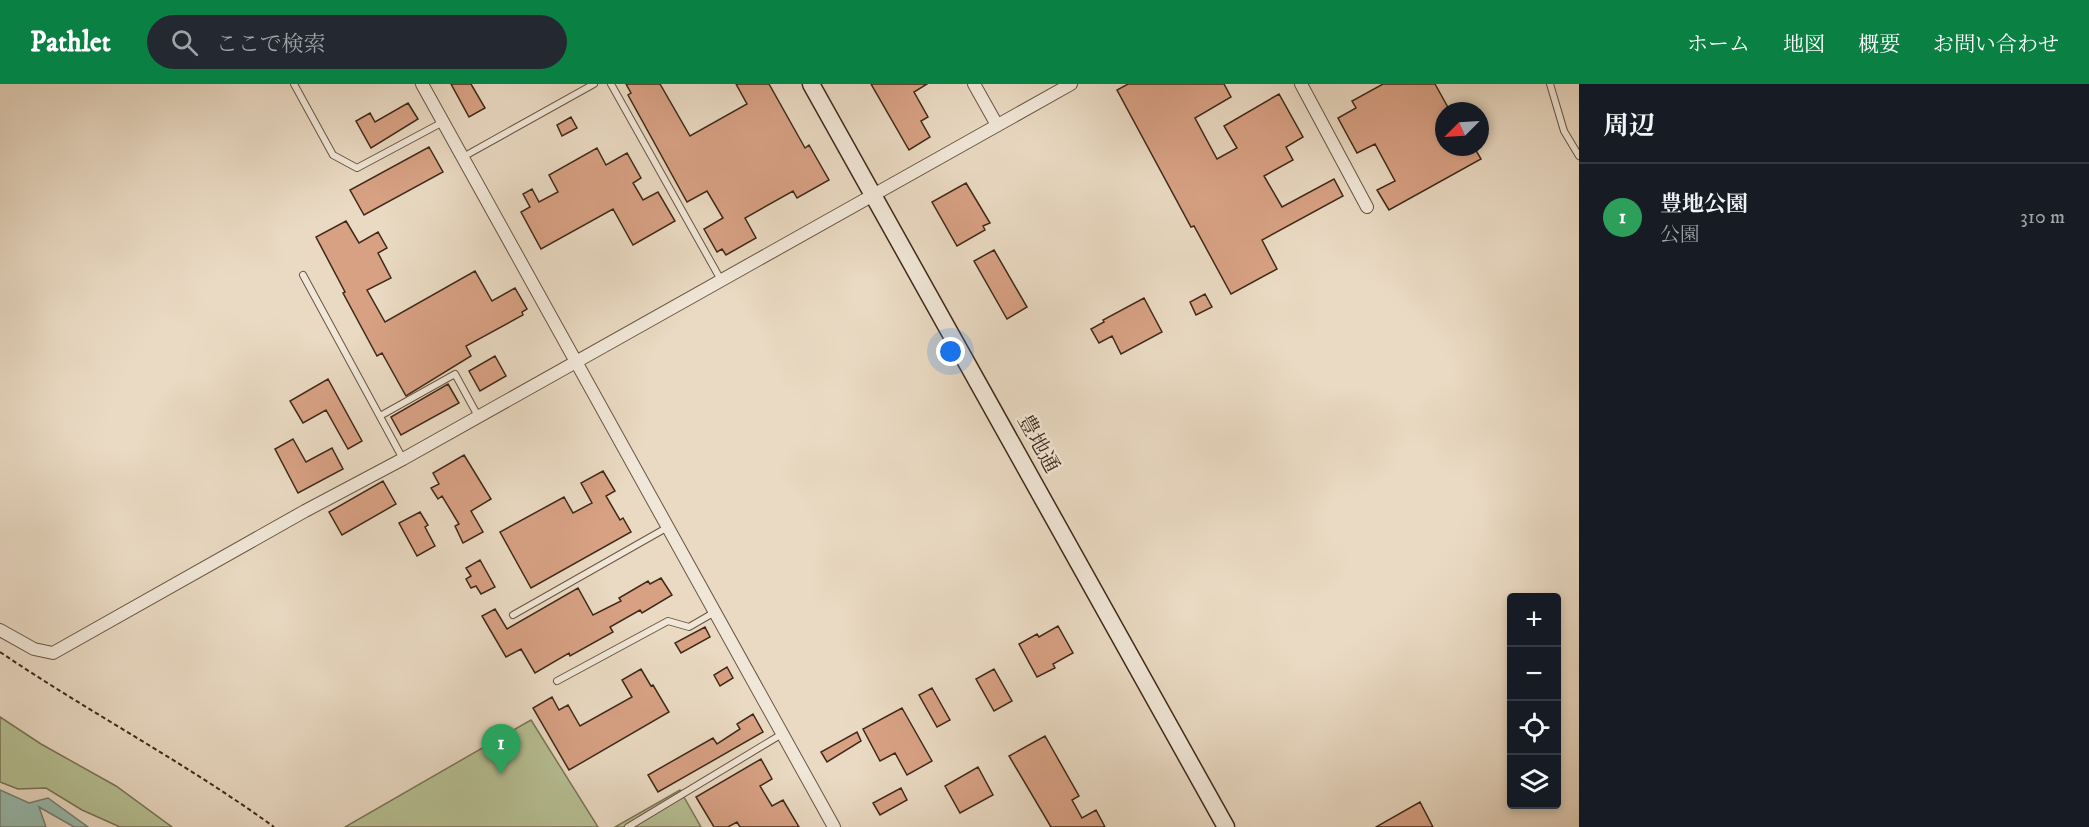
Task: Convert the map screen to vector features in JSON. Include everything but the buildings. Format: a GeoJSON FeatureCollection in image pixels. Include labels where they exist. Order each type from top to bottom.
{"type":"FeatureCollection","features":[{"type":"Feature","properties":{"kind":"main road","name":"豊地通"},"geometry":{"type":"LineString","coordinates":[[811,84],[1226,827]]}},
{"type":"Feature","properties":{"kind":"street"},"geometry":{"type":"LineString","coordinates":[[422,84],[834,827]]}},
{"type":"Feature","properties":{"kind":"street"},"geometry":{"type":"LineString","coordinates":[[974,84],[997,125]]}},
{"type":"Feature","properties":{"kind":"street"},"geometry":{"type":"LineString","coordinates":[[0,630],[34,649],[53,653],[305,510],[403,459],[1071,84]]}},
{"type":"Feature","properties":{"kind":"street"},"geometry":{"type":"LineString","coordinates":[[1301,84],[1367,207]]}},
{"type":"Feature","properties":{"kind":"lane"},"geometry":{"type":"LineString","coordinates":[[294,84],[333,155],[357,168],[444,122]]}},
{"type":"Feature","properties":{"kind":"lane"},"geometry":{"type":"LineString","coordinates":[[463,157],[594,84]]}},
{"type":"Feature","properties":{"kind":"lane"},"geometry":{"type":"LineString","coordinates":[[611,84],[721,280]]}},
{"type":"Feature","properties":{"kind":"lane"},"geometry":{"type":"LineString","coordinates":[[1550,84],[1564,131],[1579,156]]}},
{"type":"Feature","properties":{"kind":"lane"},"geometry":{"type":"LineString","coordinates":[[303,275],[403,459]]}},
{"type":"Feature","properties":{"kind":"lane"},"geometry":{"type":"LineString","coordinates":[[380,416],[455,374],[478,417]]}},
{"type":"Feature","properties":{"kind":"lane"},"geometry":{"type":"LineString","coordinates":[[513,615],[668,526]]}},
{"type":"Feature","properties":{"kind":"lane"},"geometry":{"type":"LineString","coordinates":[[557,681],[668,621],[689,627],[716,612]]}},
{"type":"Feature","properties":{"kind":"lane"},"geometry":{"type":"LineString","coordinates":[[628,827],[783,734]]}},
{"type":"Feature","properties":{"kind":"path"},"geometry":{"type":"LineString","coordinates":[[0,652],[37,678],[197,775],[274,827]]}},
{"type":"Feature","properties":{"kind":"green space"},"geometry":{"type":"Polygon","coordinates":[[[0,717],[41,744],[116,786],[172,827],[120,827],[82,810],[46,788],[18,789],[0,782],[0,717]]]}},
{"type":"Feature","properties":{"kind":"green space"},"geometry":{"type":"Polygon","coordinates":[[[531,720],[598,827],[345,827],[531,720]]]}},
{"type":"Feature","properties":{"kind":"green space"},"geometry":{"type":"Polygon","coordinates":[[[680,790],[701,827],[615,827],[680,790]]]}},
{"type":"Feature","properties":{"kind":"water"},"geometry":{"type":"Polygon","coordinates":[[[0,790],[29,803],[48,798],[88,827],[74,827],[39,807],[46,827],[0,827],[0,790]]]}},
{"type":"Feature","properties":{"kind":"place","name":"豊地公園"},"geometry":{"type":"Point","coordinates":[501,774]}}]}
